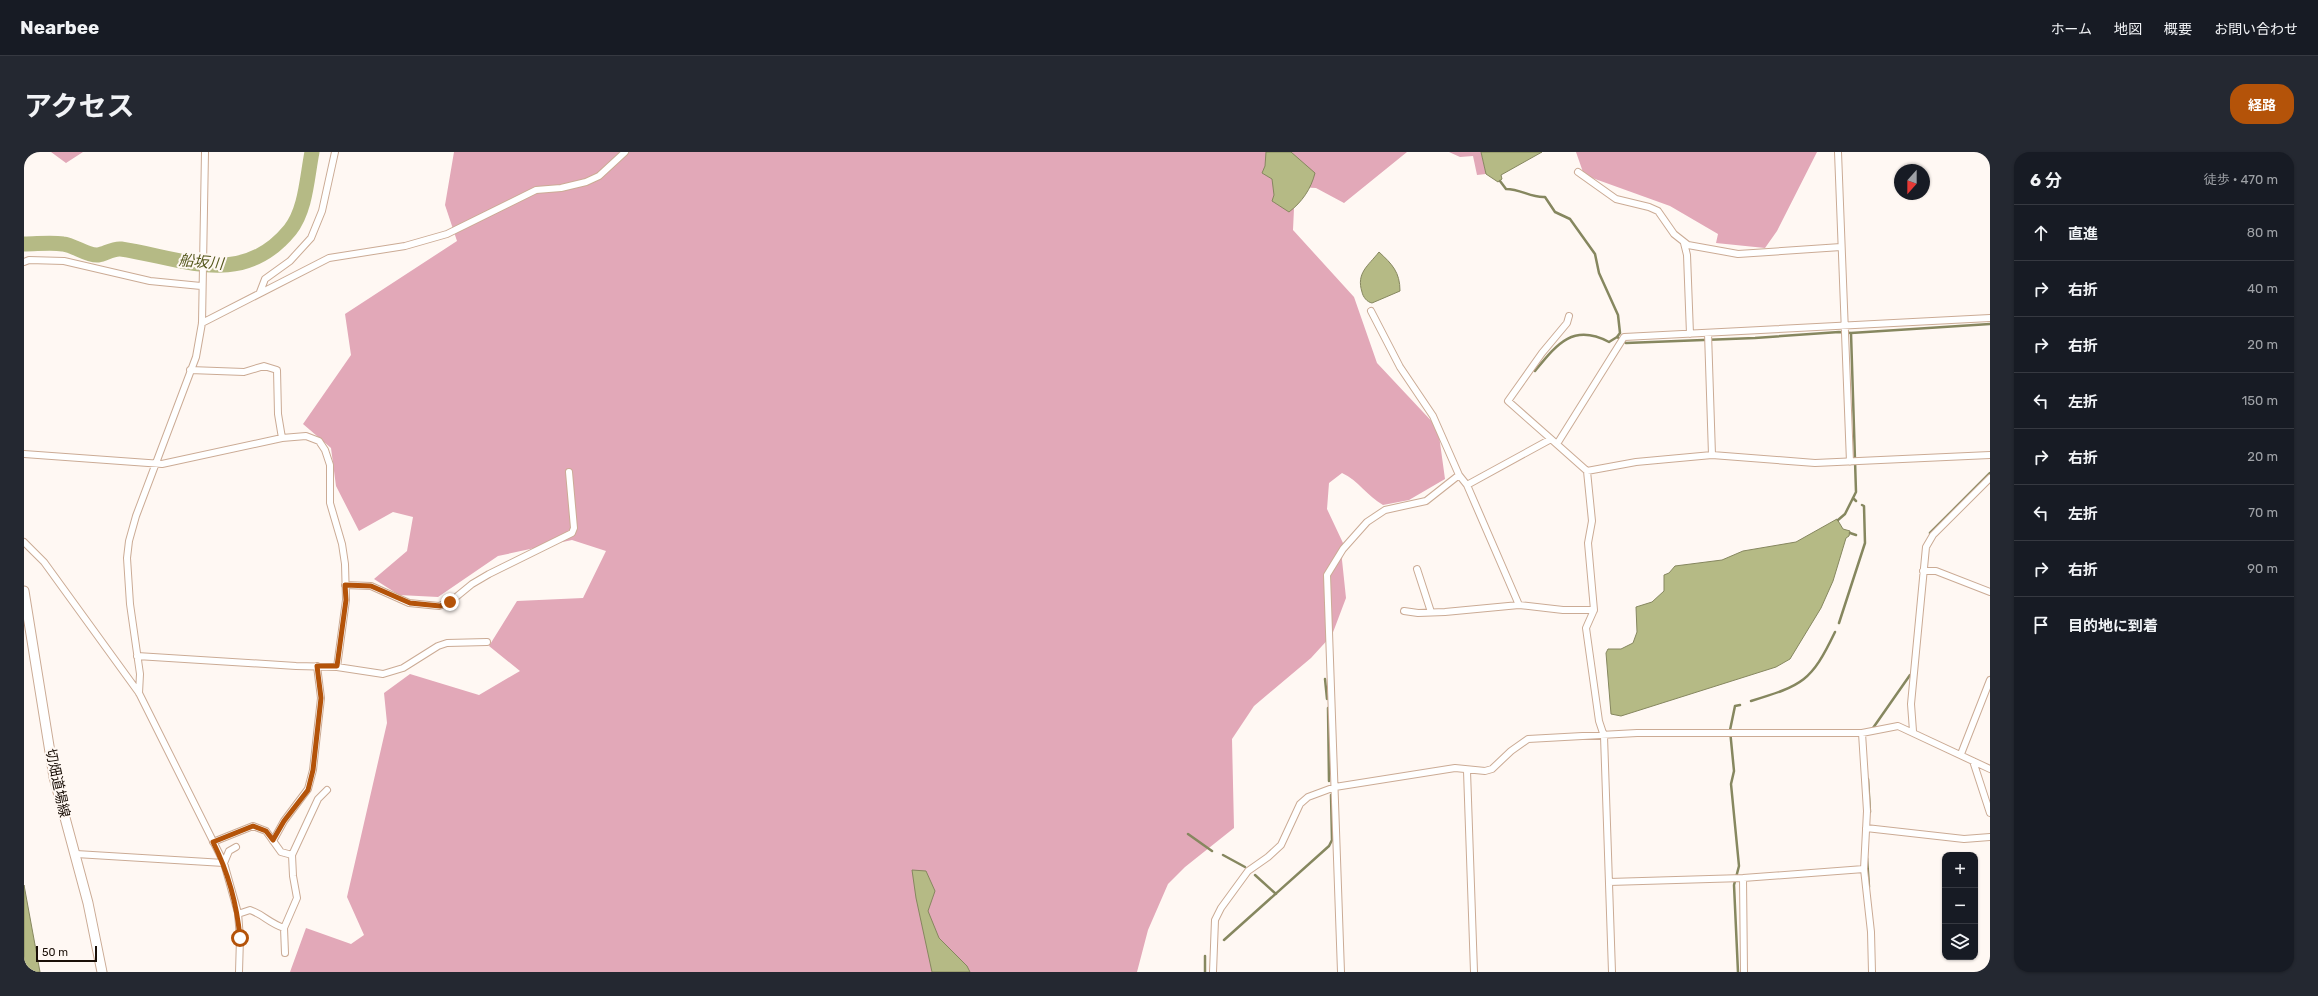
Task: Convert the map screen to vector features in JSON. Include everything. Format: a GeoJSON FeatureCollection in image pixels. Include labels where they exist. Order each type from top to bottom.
{"type":"FeatureCollection","features":[{"type":"Feature","properties":{"kind":"main road","name":"切畑道場線"},"geometry":{"type":"LineString","coordinates":[[24,591],[54,777],[76,854],[102,972]]}},
{"type":"Feature","properties":{"kind":"street"},"geometry":{"type":"LineString","coordinates":[[139,693],[140,674],[130,604],[127,558],[136,516],[196,357],[202,323],[204,152]]}},
{"type":"Feature","properties":{"kind":"street"},"geometry":{"type":"LineString","coordinates":[[260,292],[265,280],[290,261],[311,238],[322,211],[330,163],[335,152]]}},
{"type":"Feature","properties":{"kind":"street"},"geometry":{"type":"LineString","coordinates":[[202,323],[329,258],[405,246],[447,234],[536,190],[561,188],[586,182],[599,176],[624,152]]}},
{"type":"Feature","properties":{"kind":"street"},"geometry":{"type":"LineString","coordinates":[[1838,152],[1843,326],[1850,462]]}},
{"type":"Feature","properties":{"kind":"street"},"geometry":{"type":"LineString","coordinates":[[1578,172],[1616,199],[1649,207],[1658,211],[1674,234],[1684,243],[1738,254],[1841,247]]}},
{"type":"Feature","properties":{"kind":"street"},"geometry":{"type":"LineString","coordinates":[[1684,243],[1687,255],[1690,334]]}},
{"type":"Feature","properties":{"kind":"street"},"geometry":{"type":"LineString","coordinates":[[24,262],[29,260],[64,261],[150,281],[202,284]]}},
{"type":"Feature","properties":{"kind":"street"},"geometry":{"type":"LineString","coordinates":[[1371,311],[1400,367],[1433,416],[1459,475],[1467,485],[1519,605]]}},
{"type":"Feature","properties":{"kind":"street"},"geometry":{"type":"LineString","coordinates":[[1569,316],[1567,323],[1542,353],[1508,401],[1587,471],[1592,521],[1588,543],[1594,610],[1586,628],[1599,721],[1604,736],[1612,972]]}},
{"type":"Feature","properties":{"kind":"street"},"geometry":{"type":"LineString","coordinates":[[1557,444],[1624,337],[1990,318]]}},
{"type":"Feature","properties":{"kind":"street"},"geometry":{"type":"LineString","coordinates":[[1708,333],[1712,455]]}},
{"type":"Feature","properties":{"kind":"street"},"geometry":{"type":"LineString","coordinates":[[190,370],[244,372],[264,366],[277,370],[278,414],[282,438]]}},
{"type":"Feature","properties":{"kind":"street"},"geometry":{"type":"LineString","coordinates":[[24,454],[155,464],[282,438],[306,436],[319,441],[325,450],[331,476],[330,503],[342,544],[346,600],[337,666]]}},
{"type":"Feature","properties":{"kind":"street"},"geometry":{"type":"LineString","coordinates":[[1467,485],[1551,439]]}},
{"type":"Feature","properties":{"kind":"street"},"geometry":{"type":"LineString","coordinates":[[1587,471],[1636,462],[1712,455],[1807,463],[1990,455]]}},
{"type":"Feature","properties":{"kind":"street"},"geometry":{"type":"LineString","coordinates":[[345,585],[371,586],[410,603],[440,606],[450,602],[472,584],[489,574],[572,533],[574,528],[569,472]]}},
{"type":"Feature","properties":{"kind":"street"},"geometry":{"type":"LineString","coordinates":[[1341,972],[1327,575],[1343,549],[1367,522],[1385,510],[1426,501],[1459,475]]}},
{"type":"Feature","properties":{"kind":"street"},"geometry":{"type":"LineString","coordinates":[[1913,731],[1911,704],[1926,571],[1926,547],[1933,535],[1990,478]]}},
{"type":"Feature","properties":{"kind":"street"},"geometry":{"type":"LineString","coordinates":[[24,542],[44,562],[139,693],[224,863],[238,914],[240,938],[239,972]]}},
{"type":"Feature","properties":{"kind":"street"},"geometry":{"type":"LineString","coordinates":[[1417,569],[1431,612]]}},
{"type":"Feature","properties":{"kind":"street"},"geometry":{"type":"LineString","coordinates":[[1926,571],[1936,571],[1990,592]]}},
{"type":"Feature","properties":{"kind":"street"},"geometry":{"type":"LineString","coordinates":[[1404,611],[1431,612],[1519,605],[1563,610],[1594,610]]}},
{"type":"Feature","properties":{"kind":"street"},"geometry":{"type":"LineString","coordinates":[[137,656],[296,666],[337,666],[383,674],[403,668],[438,646],[447,643],[487,642]]}},
{"type":"Feature","properties":{"kind":"street"},"geometry":{"type":"LineString","coordinates":[[273,840],[284,821],[308,790],[313,770],[321,698],[317,666]]}},
{"type":"Feature","properties":{"kind":"street"},"geometry":{"type":"LineString","coordinates":[[1961,754],[1990,680]]}},
{"type":"Feature","properties":{"kind":"street"},"geometry":{"type":"LineString","coordinates":[[1213,972],[1215,920],[1221,908],[1248,871],[1268,857],[1281,845],[1300,804],[1308,797],[1335,787],[1455,768],[1467,771],[1492,769],[1510,751],[1528,740],[1636,733],[1862,733],[1898,726],[1913,731],[1990,769]]}},
{"type":"Feature","properties":{"kind":"street"},"geometry":{"type":"LineString","coordinates":[[1862,733],[1868,828],[1864,869],[1871,932],[1872,972]]}},
{"type":"Feature","properties":{"kind":"street"},"geometry":{"type":"LineString","coordinates":[[1973,761],[1990,813]]}},
{"type":"Feature","properties":{"kind":"street"},"geometry":{"type":"LineString","coordinates":[[1467,771],[1474,972]]}},
{"type":"Feature","properties":{"kind":"street"},"geometry":{"type":"LineString","coordinates":[[284,953],[284,928],[297,898],[292,876],[292,855],[318,799],[327,790]]}},
{"type":"Feature","properties":{"kind":"street"},"geometry":{"type":"LineString","coordinates":[[213,842],[253,826],[266,831],[281,852],[292,855]]}},
{"type":"Feature","properties":{"kind":"street"},"geometry":{"type":"LineString","coordinates":[[1868,828],[1964,839],[1990,837]]}},
{"type":"Feature","properties":{"kind":"street"},"geometry":{"type":"LineString","coordinates":[[224,863],[229,851],[236,847]]}},
{"type":"Feature","properties":{"kind":"street"},"geometry":{"type":"LineString","coordinates":[[76,854],[106,854],[224,863]]}},
{"type":"Feature","properties":{"kind":"street"},"geometry":{"type":"LineString","coordinates":[[1609,882],[1743,878],[1864,869]]}},
{"type":"Feature","properties":{"kind":"street"},"geometry":{"type":"LineString","coordinates":[[1743,878],[1744,972]]}},
{"type":"Feature","properties":{"kind":"street"},"geometry":{"type":"LineString","coordinates":[[238,914],[250,910],[264,917],[269,923],[284,928]]}},
{"type":"Feature","properties":{"kind":"shaded area"},"geometry":{"type":"Polygon","coordinates":[[[51,152],[83,152],[66,163],[51,152]]]}},
{"type":"Feature","properties":{"kind":"shaded area"},"geometry":{"type":"Polygon","coordinates":[[[454,152],[1407,152],[1344,203],[1316,188],[1295,187],[1293,230],[1354,297],[1377,363],[1438,428],[1445,479],[1409,500],[1383,505],[1348,476],[1342,473],[1329,483],[1327,509],[1343,543],[1342,560],[1346,598],[1332,635],[1311,658],[1254,706],[1232,739],[1234,828],[1185,867],[1168,884],[1148,930],[1137,972],[290,972],[306,928],[351,944],[364,935],[347,897],[387,723],[384,693],[410,674],[479,695],[520,671],[489,646],[517,601],[583,598],[606,551],[572,540],[498,556],[438,597],[399,595],[374,579],[407,551],[413,517],[393,512],[359,531],[336,486],[331,448],[303,424],[351,355],[345,314],[457,241],[445,205],[454,152]]]}},
{"type":"Feature","properties":{"kind":"shaded area"},"geometry":{"type":"Polygon","coordinates":[[[1266,152],[1291,152],[1315,173],[1305,195],[1289,212],[1272,201],[1274,195],[1272,179],[1262,173],[1265,166],[1266,152]]]}},
{"type":"Feature","properties":{"kind":"shaded area"},"geometry":{"type":"Polygon","coordinates":[[[1449,152],[1481,152],[1486,174],[1477,175],[1473,156],[1460,157],[1449,152]]]}},
{"type":"Feature","properties":{"kind":"shaded area"},"geometry":{"type":"Polygon","coordinates":[[[1481,152],[1542,152],[1501,175],[1502,179],[1498,182],[1486,174],[1481,152]]]}},
{"type":"Feature","properties":{"kind":"shaded area"},"geometry":{"type":"Polygon","coordinates":[[[1576,152],[1817,152],[1777,231],[1765,248],[1716,243],[1718,234],[1670,206],[1584,175],[1576,152]]]}},
{"type":"Feature","properties":{"kind":"shaded area"},"geometry":{"type":"Polygon","coordinates":[[[1379,252],[1388,260],[1397,273],[1400,291],[1372,303],[1363,296],[1361,280],[1364,270],[1379,252]]]}},
{"type":"Feature","properties":{"kind":"shaded area"},"geometry":{"type":"Polygon","coordinates":[[[1837,519],[1843,529],[1850,531],[1849,536],[1846,538],[1833,581],[1821,608],[1790,659],[1776,667],[1621,716],[1611,714],[1606,653],[1608,649],[1621,649],[1633,643],[1637,632],[1636,607],[1652,602],[1664,591],[1664,575],[1669,573],[1675,566],[1722,560],[1743,551],[1796,542],[1837,519]]]}},
{"type":"Feature","properties":{"kind":"shaded area"},"geometry":{"type":"Polygon","coordinates":[[[912,870],[926,871],[935,891],[928,911],[939,938],[967,966],[970,972],[932,972],[916,898],[912,870]]]}},
{"type":"Feature","properties":{"kind":"shaded area"},"geometry":{"type":"Polygon","coordinates":[[[24,885],[40,972],[24,972],[24,885]]]}},
{"type":"Feature","properties":{"kind":"waterway","name":"船坂川"},"geometry":{"type":"LineString","coordinates":[[24,244],[63,244],[94,255],[115,249],[121,249],[210,265],[232,264],[252,259],[271,248],[290,230],[295,222],[303,203],[312,152]]}},
{"type":"Feature","properties":{"kind":"waterway"},"geometry":{"type":"LineString","coordinates":[[1500,181],[1506,189],[1545,197],[1555,212],[1570,219],[1595,254],[1599,273],[1618,315],[1620,333],[1617,337]]}},
{"type":"Feature","properties":{"kind":"waterway"},"geometry":{"type":"LineString","coordinates":[[1838,520],[1845,514],[1856,492],[1851,333],[1990,324]]}},
{"type":"Feature","properties":{"kind":"waterway"},"geometry":{"type":"LineString","coordinates":[[1535,371],[1559,345],[1567,339],[1576,336],[1585,335],[1609,342],[1617,337],[1626,343],[1755,338],[1839,332],[1851,333]]}},
{"type":"Feature","properties":{"kind":"waterway"},"geometry":{"type":"LineString","coordinates":[[1930,533],[1990,473]]}},
{"type":"Feature","properties":{"kind":"waterway"},"geometry":{"type":"LineString","coordinates":[[1853,498],[1856,501]]}},
{"type":"Feature","properties":{"kind":"waterway"},"geometry":{"type":"LineString","coordinates":[[1839,623],[1865,543],[1864,506],[1862,505]]}},
{"type":"Feature","properties":{"kind":"waterway"},"geometry":{"type":"LineString","coordinates":[[1850,533],[1856,535]]}},
{"type":"Feature","properties":{"kind":"waterway"},"geometry":{"type":"LineString","coordinates":[[1751,701],[1783,690],[1804,679],[1812,672],[1819,662],[1835,632]]}},
{"type":"Feature","properties":{"kind":"waterway"},"geometry":{"type":"LineString","coordinates":[[1873,728],[1910,675]]}},
{"type":"Feature","properties":{"kind":"waterway"},"geometry":{"type":"LineString","coordinates":[[1325,679],[1327,699]]}},
{"type":"Feature","properties":{"kind":"waterway"},"geometry":{"type":"LineString","coordinates":[[1738,972],[1734,885],[1739,866],[1731,784],[1734,771],[1730,730],[1735,706],[1740,705]]}},
{"type":"Feature","properties":{"kind":"waterway"},"geometry":{"type":"LineString","coordinates":[[1328,708],[1329,781]]}},
{"type":"Feature","properties":{"kind":"waterway"},"geometry":{"type":"LineString","coordinates":[[1868,779],[1870,812]]}},
{"type":"Feature","properties":{"kind":"waterway"},"geometry":{"type":"LineString","coordinates":[[1224,940],[1329,846],[1332,840],[1331,795]]}},
{"type":"Feature","properties":{"kind":"waterway"},"geometry":{"type":"LineString","coordinates":[[1188,834],[1212,851]]}},
{"type":"Feature","properties":{"kind":"waterway"},"geometry":{"type":"LineString","coordinates":[[1223,855],[1245,867]]}},
{"type":"Feature","properties":{"kind":"waterway"},"geometry":{"type":"LineString","coordinates":[[1867,858],[1869,887]]}},
{"type":"Feature","properties":{"kind":"waterway"},"geometry":{"type":"LineString","coordinates":[[1255,875],[1276,894]]}},
{"type":"Feature","properties":{"kind":"waterway"},"geometry":{"type":"LineString","coordinates":[[1205,956],[1205,972]]}},
{"type":"Feature","properties":{"kind":"route"},"geometry":{"type":"LineString","coordinates":[[240,938],[238,913],[224,863],[213,842],[253,826],[260,827],[266,831],[273,840],[284,821],[308,790],[317,752],[321,698],[317,666],[337,666],[346,600],[345,585],[371,586],[395,598],[410,603],[440,606],[450,602]]}}]}
